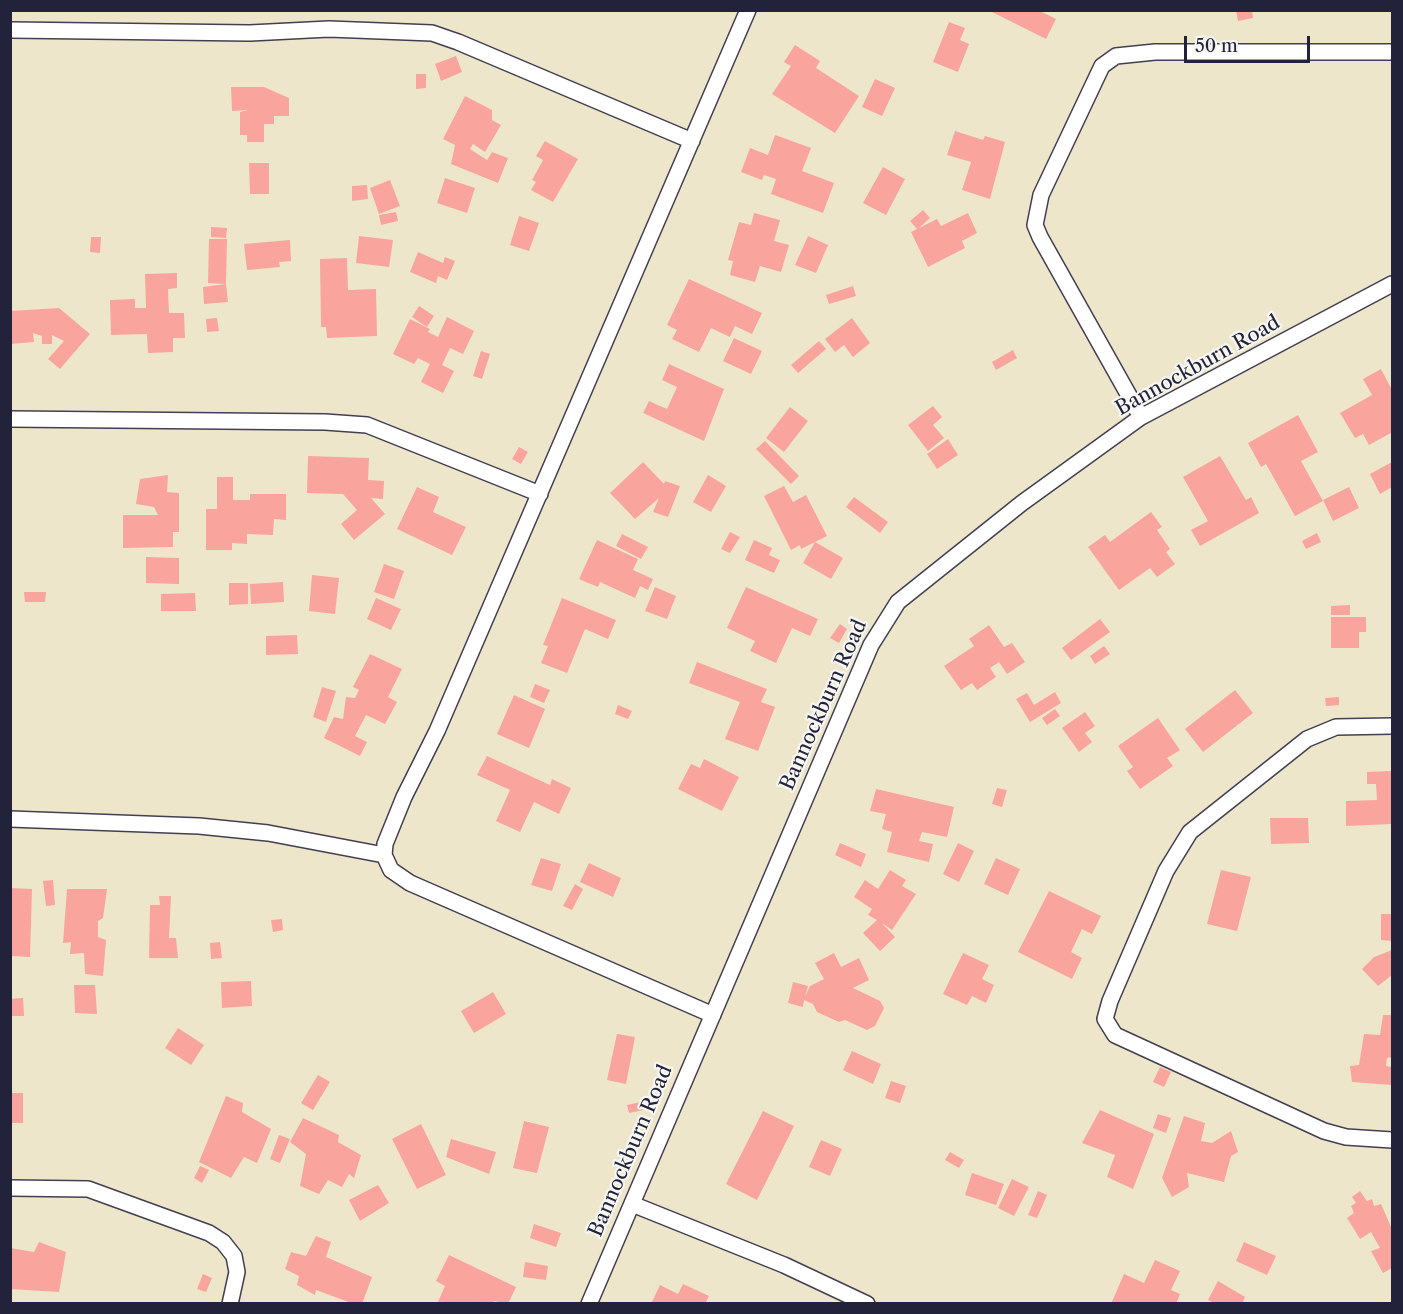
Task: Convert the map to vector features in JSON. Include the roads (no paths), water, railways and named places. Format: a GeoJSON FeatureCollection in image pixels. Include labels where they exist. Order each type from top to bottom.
{"type":"FeatureCollection","features":[{"type":"Feature","properties":{"kind":"street"},"geometry":{"type":"LineString","coordinates":[[713,1015],[410,883],[391,870],[384,855],[385,844],[404,797],[437,731],[748,10]]}},
{"type":"Feature","properties":{"kind":"street"},"geometry":{"type":"LineString","coordinates":[[10,30],[250,33],[329,29],[432,33],[692,141]]}},
{"type":"Feature","properties":{"kind":"street"},"geometry":{"type":"LineString","coordinates":[[1141,417],[1035,225],[1041,195],[1102,66],[1116,56],[1155,52],[1392,52]]}},
{"type":"Feature","properties":{"kind":"street","name":"Bannockburn Road"},"geometry":{"type":"LineString","coordinates":[[589,1304],[871,645],[891,612],[907,594],[1022,503],[1141,417],[1391,289]]}},
{"type":"Feature","properties":{"kind":"street"},"geometry":{"type":"LineString","coordinates":[[10,419],[360,424],[386,431],[540,494]]}},
{"type":"Feature","properties":{"kind":"street"},"geometry":{"type":"LineString","coordinates":[[1392,726],[1336,727],[1307,739],[1190,832],[1166,871],[1110,1001],[1105,1019],[1114,1035],[1324,1131],[1346,1137],[1392,1140]]}},
{"type":"Feature","properties":{"kind":"street"},"geometry":{"type":"LineString","coordinates":[[10,819],[199,826],[268,833],[384,855]]}},
{"type":"Feature","properties":{"kind":"street"},"geometry":{"type":"LineString","coordinates":[[10,1188],[88,1189],[209,1233],[223,1242],[234,1256],[237,1272],[230,1304]]}},
{"type":"Feature","properties":{"kind":"street"},"geometry":{"type":"LineString","coordinates":[[632,1204],[784,1265],[867,1304]]}}]}
